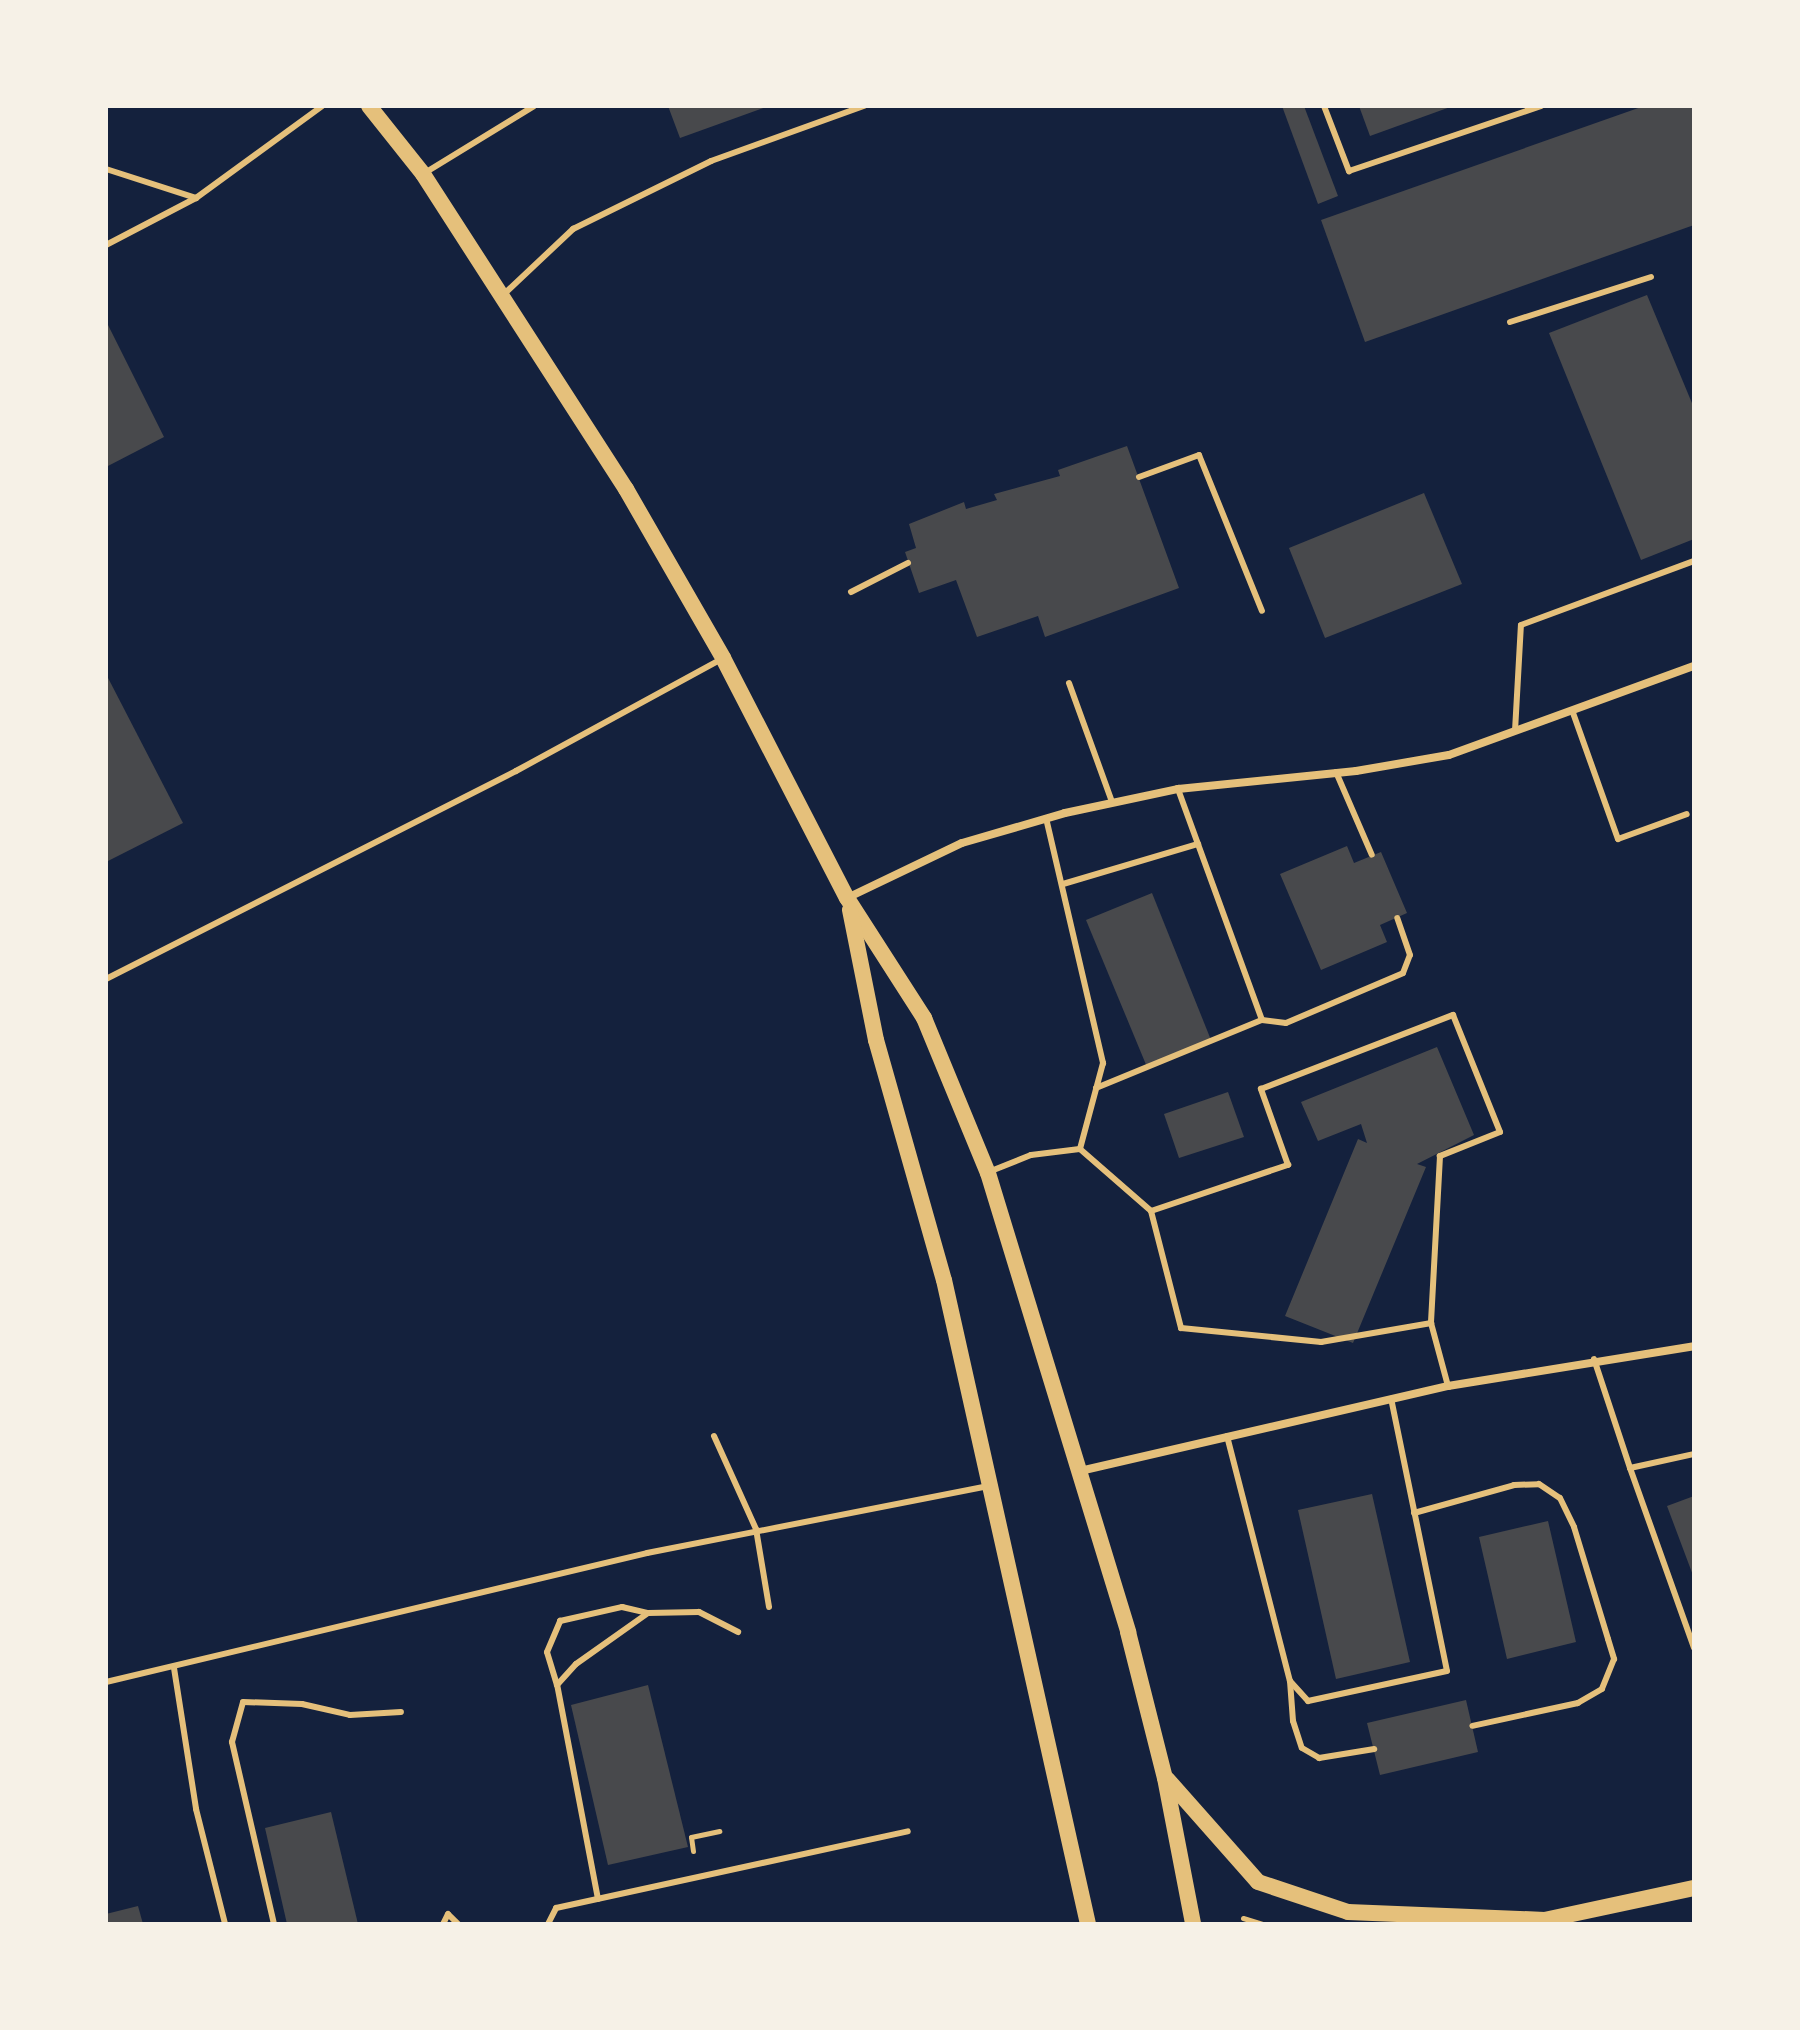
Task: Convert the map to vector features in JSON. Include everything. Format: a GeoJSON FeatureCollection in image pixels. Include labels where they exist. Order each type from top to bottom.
{"type":"FeatureCollection","features":[{"type":"Feature","properties":{"kind":"main road"},"geometry":{"type":"LineString","coordinates":[[369,106],[423,174],[626,489],[723,658],[847,898],[924,1018],[988,1173],[1080,1471],[1165,1778],[1193,1924]]}},
{"type":"Feature","properties":{"kind":"main road"},"geometry":{"type":"LineString","coordinates":[[847,898],[876,1040],[944,1280],[1088,1924]]}},
{"type":"Feature","properties":{"kind":"main road"},"geometry":{"type":"LineString","coordinates":[[1165,1778],[1258,1882],[1348,1912],[1545,1920]]}},
{"type":"Feature","properties":{"kind":"main road"},"geometry":{"type":"LineString","coordinates":[[1526,1924],[1694,1888]]}},
{"type":"Feature","properties":{"kind":"street"},"geometry":{"type":"LineString","coordinates":[[847,898],[962,843],[1046,818],[1178,789],[1336,772],[1449,755],[1694,666]]}},
{"type":"Feature","properties":{"kind":"street"},"geometry":{"type":"LineString","coordinates":[[1080,1471],[1448,1386],[1594,1359],[1694,1346]]}},
{"type":"Feature","properties":{"kind":"lane"},"geometry":{"type":"LineString","coordinates":[[106,245],[196,198],[322,106]]}},
{"type":"Feature","properties":{"kind":"lane"},"geometry":{"type":"LineString","coordinates":[[423,174],[534,106]]}},
{"type":"Feature","properties":{"kind":"lane"},"geometry":{"type":"LineString","coordinates":[[502,296],[573,229],[711,161],[864,106]]}},
{"type":"Feature","properties":{"kind":"lane"},"geometry":{"type":"LineString","coordinates":[[1324,106],[1349,171],[1541,106]]}},
{"type":"Feature","properties":{"kind":"lane"},"geometry":{"type":"LineString","coordinates":[[106,169],[196,198]]}},
{"type":"Feature","properties":{"kind":"lane"},"geometry":{"type":"LineString","coordinates":[[1510,322],[1651,277]]}},
{"type":"Feature","properties":{"kind":"lane"},"geometry":{"type":"LineString","coordinates":[[1139,477],[1199,455],[1262,611]]}},
{"type":"Feature","properties":{"kind":"lane"},"geometry":{"type":"LineString","coordinates":[[1515,731],[1521,625],[1694,561]]}},
{"type":"Feature","properties":{"kind":"lane"},"geometry":{"type":"LineString","coordinates":[[851,592],[908,563]]}},
{"type":"Feature","properties":{"kind":"lane"},"geometry":{"type":"LineString","coordinates":[[106,979],[516,771],[723,658]]}},
{"type":"Feature","properties":{"kind":"lane"},"geometry":{"type":"LineString","coordinates":[[1069,683],[1112,802]]}},
{"type":"Feature","properties":{"kind":"lane"},"geometry":{"type":"LineString","coordinates":[[1572,710],[1618,839],[1687,814]]}},
{"type":"Feature","properties":{"kind":"lane"},"geometry":{"type":"LineString","coordinates":[[1336,772],[1372,855]]}},
{"type":"Feature","properties":{"kind":"lane"},"geometry":{"type":"LineString","coordinates":[[1178,789],[1262,1020]]}},
{"type":"Feature","properties":{"kind":"lane"},"geometry":{"type":"LineString","coordinates":[[1046,818],[1103,1063],[1080,1149]]}},
{"type":"Feature","properties":{"kind":"lane"},"geometry":{"type":"LineString","coordinates":[[1063,884],[1198,844]]}},
{"type":"Feature","properties":{"kind":"lane"},"geometry":{"type":"LineString","coordinates":[[1096,1088],[1262,1020],[1286,1023],[1403,973],[1410,955],[1397,918]]}},
{"type":"Feature","properties":{"kind":"lane"},"geometry":{"type":"LineString","coordinates":[[1151,1211],[1288,1165],[1261,1089],[1453,1015],[1500,1132],[1440,1156],[1431,1323],[1448,1386]]}},
{"type":"Feature","properties":{"kind":"lane"},"geometry":{"type":"LineString","coordinates":[[988,1173],[1031,1155],[1080,1149],[1151,1211],[1181,1328],[1321,1342],[1431,1323]]}},
{"type":"Feature","properties":{"kind":"lane"},"geometry":{"type":"LineString","coordinates":[[1594,1359],[1694,1648]]}},
{"type":"Feature","properties":{"kind":"lane"},"geometry":{"type":"LineString","coordinates":[[1290,1681],[1308,1701],[1447,1671],[1391,1399]]}},
{"type":"Feature","properties":{"kind":"lane"},"geometry":{"type":"LineString","coordinates":[[714,1436],[756,1529],[769,1607]]}},
{"type":"Feature","properties":{"kind":"lane"},"geometry":{"type":"LineString","coordinates":[[1227,1436],[1290,1681],[1293,1721],[1302,1748],[1319,1758],[1374,1749]]}},
{"type":"Feature","properties":{"kind":"lane"},"geometry":{"type":"LineString","coordinates":[[1630,1468],[1694,1454]]}},
{"type":"Feature","properties":{"kind":"lane"},"geometry":{"type":"LineString","coordinates":[[1414,1513],[1514,1485],[1539,1484],[1560,1498],[1574,1527],[1614,1659],[1602,1689],[1578,1703],[1472,1726]]}},
{"type":"Feature","properties":{"kind":"lane"},"geometry":{"type":"LineString","coordinates":[[106,1682],[756,1529],[990,1486]]}},
{"type":"Feature","properties":{"kind":"lane"},"geometry":{"type":"LineString","coordinates":[[598,1899],[557,1685],[547,1652],[560,1621],[622,1607],[648,1613],[699,1612],[738,1632]]}},
{"type":"Feature","properties":{"kind":"lane"},"geometry":{"type":"LineString","coordinates":[[557,1685],[576,1664],[648,1613]]}},
{"type":"Feature","properties":{"kind":"lane"},"geometry":{"type":"LineString","coordinates":[[174,1668],[196,1809],[225,1924]]}},
{"type":"Feature","properties":{"kind":"lane"},"geometry":{"type":"LineString","coordinates":[[274,1924],[232,1742],[243,1702],[302,1704],[350,1715],[401,1712]]}},
{"type":"Feature","properties":{"kind":"lane"},"geometry":{"type":"LineString","coordinates":[[548,1924],[556,1908],[908,1831]]}},
{"type":"Feature","properties":{"kind":"lane"},"geometry":{"type":"LineString","coordinates":[[443,1924],[448,1914],[458,1924]]}},
{"type":"Feature","properties":{"kind":"path"},"geometry":{"type":"LineString","coordinates":[[693,1851],[691,1837],[719,1831]]}},
{"type":"Feature","properties":{"kind":"path"},"geometry":{"type":"LineString","coordinates":[[1243,1918],[1263,1924]]}},
{"type":"Feature","properties":{"kind":"building"},"geometry":{"type":"Polygon","coordinates":[[[668,106],[769,106],[680,138],[668,106]]]}},
{"type":"Feature","properties":{"kind":"building"},"geometry":{"type":"Polygon","coordinates":[[[1282,106],[1304,106],[1338,196],[1318,204],[1282,106]]]}},
{"type":"Feature","properties":{"kind":"building"},"geometry":{"type":"Polygon","coordinates":[[[1359,106],[1453,106],[1370,136],[1359,106]]]}},
{"type":"Feature","properties":{"kind":"building"},"geometry":{"type":"Polygon","coordinates":[[[1644,106],[1694,106],[1694,225],[1365,342],[1321,220],[1644,106]]]}},
{"type":"Feature","properties":{"kind":"building"},"geometry":{"type":"Polygon","coordinates":[[[1647,295],[1694,408],[1694,539],[1641,560],[1549,333],[1647,295]]]}},
{"type":"Feature","properties":{"kind":"building"},"geometry":{"type":"Polygon","coordinates":[[[106,321],[164,437],[106,467],[106,321]]]}},
{"type":"Feature","properties":{"kind":"building"},"geometry":{"type":"Polygon","coordinates":[[[1127,446],[1179,588],[1045,637],[1038,616],[977,637],[956,580],[919,593],[905,552],[916,548],[909,524],[964,502],[966,509],[997,500],[994,494],[1060,476],[1058,470],[1127,446]]]}},
{"type":"Feature","properties":{"kind":"building"},"geometry":{"type":"Polygon","coordinates":[[[1424,493],[1462,584],[1325,638],[1289,548],[1424,493]]]}},
{"type":"Feature","properties":{"kind":"building"},"geometry":{"type":"Polygon","coordinates":[[[106,674],[183,823],[106,862],[106,674]]]}},
{"type":"Feature","properties":{"kind":"building"},"geometry":{"type":"Polygon","coordinates":[[[1347,846],[1354,863],[1381,852],[1407,913],[1380,925],[1387,942],[1321,970],[1280,874],[1347,846]]]}},
{"type":"Feature","properties":{"kind":"building"},"geometry":{"type":"Polygon","coordinates":[[[1152,893],[1211,1040],[1147,1067],[1086,920],[1152,893]]]}},
{"type":"Feature","properties":{"kind":"building"},"geometry":{"type":"Polygon","coordinates":[[[1437,1047],[1474,1135],[1417,1164],[1426,1167],[1353,1343],[1285,1316],[1358,1139],[1367,1143],[1361,1124],[1318,1141],[1301,1102],[1437,1047]]]}},
{"type":"Feature","properties":{"kind":"building"},"geometry":{"type":"Polygon","coordinates":[[[1228,1092],[1244,1137],[1179,1158],[1164,1114],[1228,1092]]]}},
{"type":"Feature","properties":{"kind":"building"},"geometry":{"type":"Polygon","coordinates":[[[1372,1494],[1410,1662],[1336,1679],[1298,1510],[1372,1494]]]}},
{"type":"Feature","properties":{"kind":"building"},"geometry":{"type":"Polygon","coordinates":[[[1694,1496],[1694,1578],[1667,1506],[1694,1496]]]}},
{"type":"Feature","properties":{"kind":"building"},"geometry":{"type":"Polygon","coordinates":[[[1548,1521],[1576,1642],[1507,1659],[1479,1537],[1548,1521]]]}},
{"type":"Feature","properties":{"kind":"building"},"geometry":{"type":"Polygon","coordinates":[[[648,1685],[688,1847],[608,1865],[571,1705],[648,1685]]]}},
{"type":"Feature","properties":{"kind":"building"},"geometry":{"type":"Polygon","coordinates":[[[1466,1700],[1478,1752],[1380,1775],[1367,1723],[1466,1700]]]}},
{"type":"Feature","properties":{"kind":"building"},"geometry":{"type":"Polygon","coordinates":[[[331,1812],[358,1924],[287,1924],[265,1828],[331,1812]]]}},
{"type":"Feature","properties":{"kind":"building"},"geometry":{"type":"Polygon","coordinates":[[[138,1906],[143,1924],[106,1924],[106,1914],[138,1906]]]}}]}
